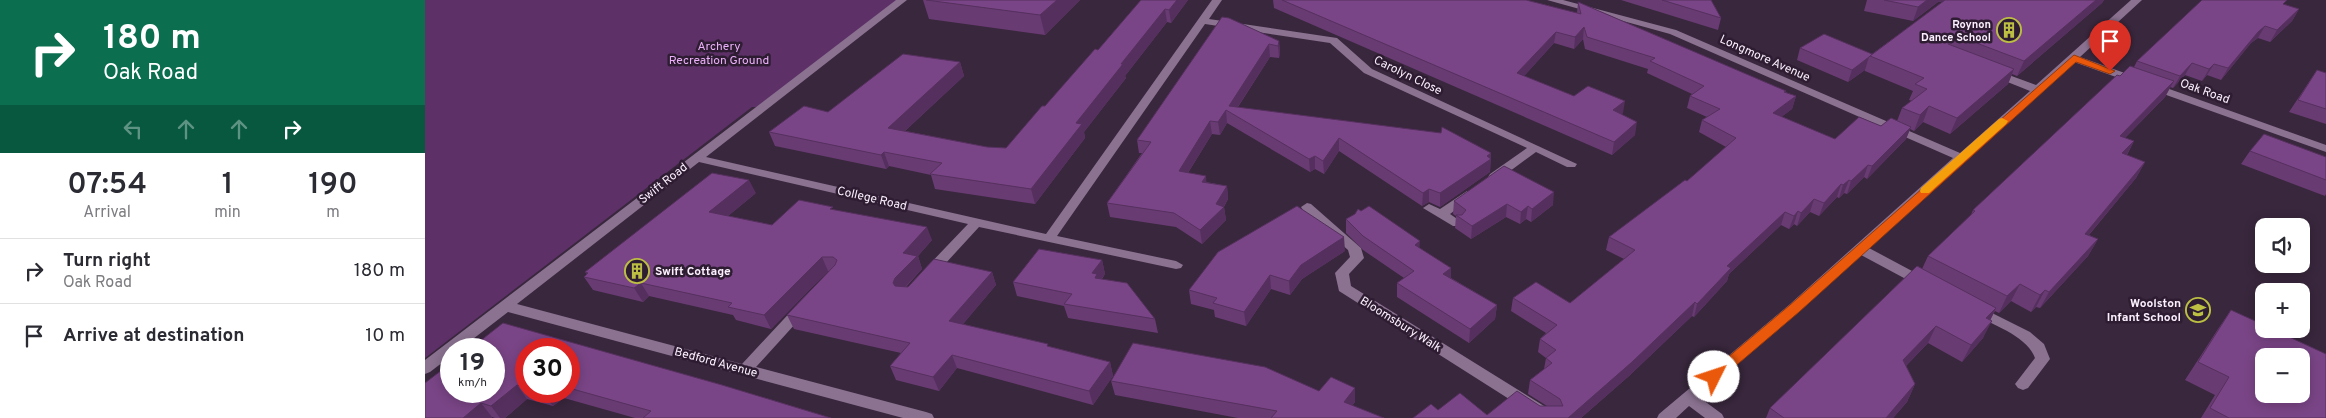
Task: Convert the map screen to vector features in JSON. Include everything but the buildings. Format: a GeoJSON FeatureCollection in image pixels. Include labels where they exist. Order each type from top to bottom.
{"type":"FeatureCollection","features":[{"type":"Feature","properties":{"kind":"street","name":"Swift Road"},"geometry":{"type":"LineString","coordinates":[[425,368],[902,0]]}},
{"type":"Feature","properties":{"kind":"street"},"geometry":{"type":"LineString","coordinates":[[1049,239],[1217,0]]}},
{"type":"Feature","properties":{"kind":"street","name":"Longmore Avenue"},"geometry":{"type":"LineString","coordinates":[[1552,0],[1673,32],[1962,158]]}},
{"type":"Feature","properties":{"kind":"street"},"geometry":{"type":"LineString","coordinates":[[2118,0],[2135,2]]}},
{"type":"Feature","properties":{"kind":"street"},"geometry":{"type":"LineString","coordinates":[[1665,418],[1794,308],[2135,2]]}},
{"type":"Feature","properties":{"kind":"street","name":"Carolyn Close"},"geometry":{"type":"LineString","coordinates":[[1203,21],[1333,40],[1344,46],[1358,64],[1368,71],[1571,164]]}},
{"type":"Feature","properties":{"kind":"street","name":"Oak Road"},"geometry":{"type":"LineString","coordinates":[[2074,58],[2326,149]]}},
{"type":"Feature","properties":{"kind":"street"},"geometry":{"type":"LineString","coordinates":[[1983,69],[2038,90]]}},
{"type":"Feature","properties":{"kind":"street"},"geometry":{"type":"LineString","coordinates":[[1441,214],[1535,148]]}},
{"type":"Feature","properties":{"kind":"street","name":"College Road"},"geometry":{"type":"LineString","coordinates":[[696,158],[1049,239],[1176,265]]}},
{"type":"Feature","properties":{"kind":"street","name":"Bloomsbury Walk"},"geometry":{"type":"LineString","coordinates":[[1307,207],[1354,248],[1357,258],[1341,273],[1344,288],[1551,418]]}},
{"type":"Feature","properties":{"kind":"street"},"geometry":{"type":"LineString","coordinates":[[1429,208],[1457,223]]}},
{"type":"Feature","properties":{"kind":"street"},"geometry":{"type":"LineString","coordinates":[[920,283],[977,222]]}},
{"type":"Feature","properties":{"kind":"street"},"geometry":{"type":"LineString","coordinates":[[1861,248],[1939,290]]}},
{"type":"Feature","properties":{"kind":"street"},"geometry":{"type":"LineString","coordinates":[[745,370],[813,296]]}},
{"type":"Feature","properties":{"kind":"street"},"geometry":{"type":"LineString","coordinates":[[1964,304],[2025,336],[2039,348],[2043,359],[2023,384]]}},
{"type":"Feature","properties":{"kind":"street","name":"Bedford Avenue"},"geometry":{"type":"LineString","coordinates":[[505,306],[926,418]]}},
{"type":"Feature","properties":{"kind":"street"},"geometry":{"type":"LineString","coordinates":[[1689,398],[1715,418]]}},
{"type":"Feature","properties":{"kind":"green space","name":"Archery Recreation Ground"},"geometry":{"type":"Polygon","coordinates":[[[425,0],[902,0],[761,107],[752,107],[451,338],[440,338],[440,346],[425,358],[425,0]]]}},
{"type":"Feature","properties":{"kind":"slow traffic"},"geometry":{"type":"LineString","coordinates":[[1925,191],[2002,121]]}},
{"type":"Feature","properties":{"kind":"place","name":"Roynon Dance School"},"geometry":{"type":"Point","coordinates":[2009,30]}},
{"type":"Feature","properties":{"kind":"place","name":"Swift Cottage"},"geometry":{"type":"Point","coordinates":[637,271]}},
{"type":"Feature","properties":{"kind":"place","name":"Woolston Infant School"},"geometry":{"type":"Point","coordinates":[2198,310]}},
{"type":"Feature","properties":{"kind":"route"},"geometry":{"type":"LineString","coordinates":[[1714,377],[2074,58],[2110,71]]}}]}
